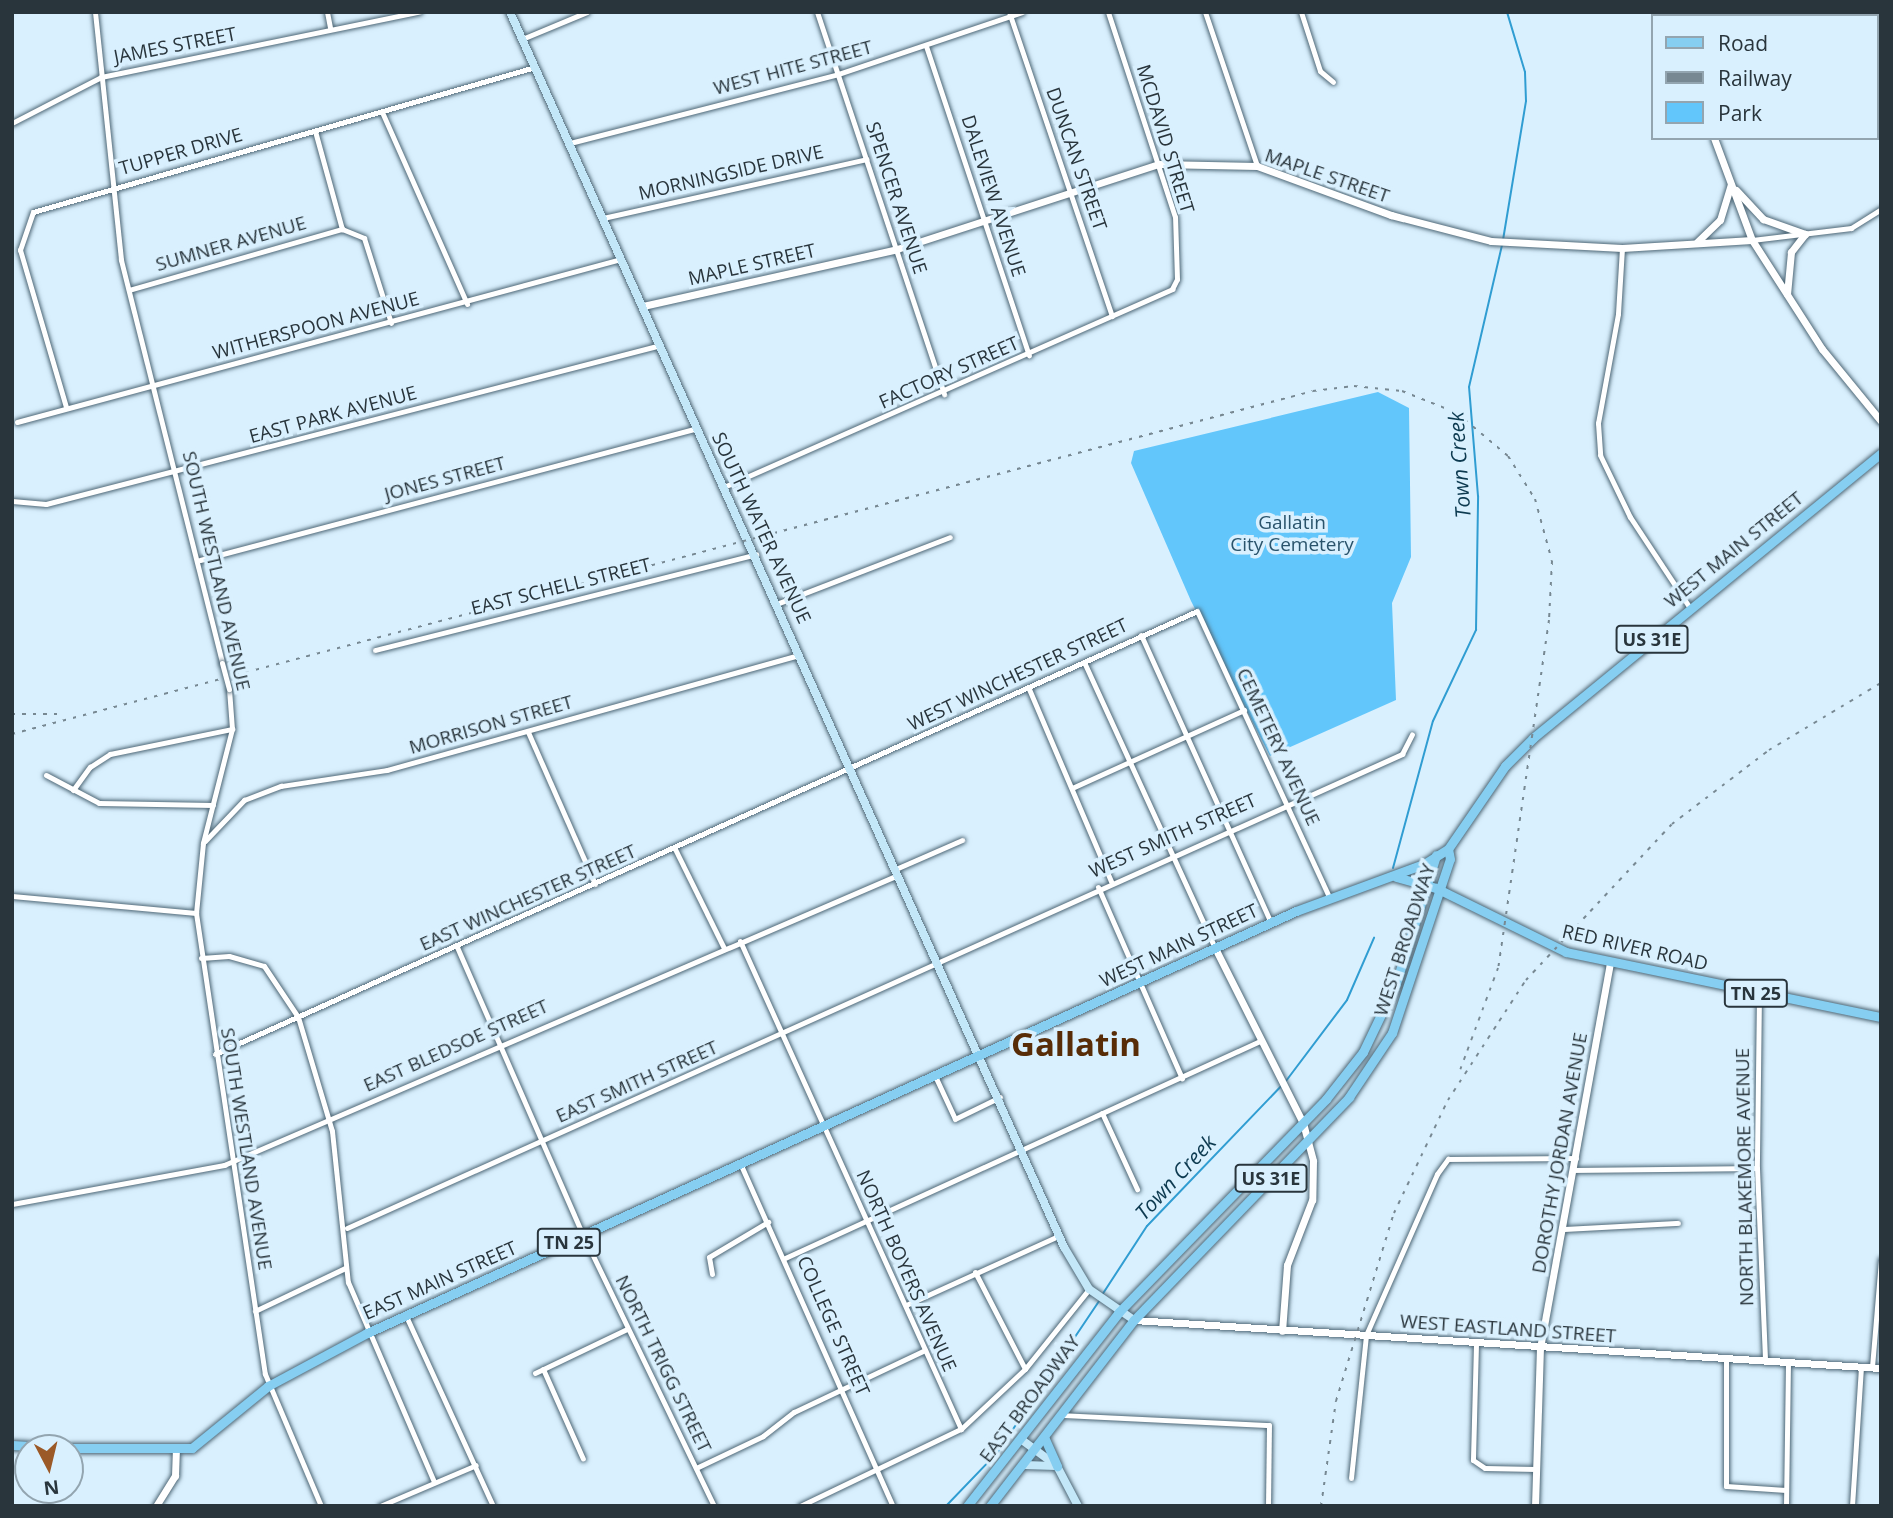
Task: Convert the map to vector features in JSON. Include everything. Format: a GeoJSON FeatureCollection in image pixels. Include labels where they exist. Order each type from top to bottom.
{"type":"FeatureCollection","features":[{"type":"Feature","properties":{"kind":"main road","name":"SOUTH WATER AVENUE"},"geometry":{"type":"LineString","coordinates":[[510,12],[779,603],[1060,1235],[1091,1291]]}},
{"type":"Feature","properties":{"kind":"main road","name":"WEST MAIN STREET"},"geometry":{"type":"LineString","coordinates":[[1448,849],[1511,758],[1881,453]]}},
{"type":"Feature","properties":{"kind":"main road"},"geometry":{"type":"LineString","coordinates":[[1437,854],[1448,849]]}},
{"type":"Feature","properties":{"kind":"main road","name":"WEST BROADWAY"},"geometry":{"type":"LineString","coordinates":[[1134,1320],[1349,1097],[1395,1026],[1436,888],[1450,859],[1448,849]]}},
{"type":"Feature","properties":{"kind":"main road","name":"WEST MAIN STREET"},"geometry":{"type":"LineString","coordinates":[[982,1057],[1329,897],[1394,877],[1437,854]]}},
{"type":"Feature","properties":{"kind":"main road","name":"WEST BROADWAY"},"geometry":{"type":"LineString","coordinates":[[1424,884],[1437,854]]}},
{"type":"Feature","properties":{"kind":"main road","name":"RED RIVER ROAD"},"geometry":{"type":"LineString","coordinates":[[1394,877],[1436,888],[1553,948],[1610,963],[1881,1017]]}},
{"type":"Feature","properties":{"kind":"main road","name":"US 31E"},"geometry":{"type":"LineString","coordinates":[[1119,1312],[1303,1123],[1363,1052],[1379,1020],[1424,884]]}},
{"type":"Feature","properties":{"kind":"main road"},"geometry":{"type":"LineString","coordinates":[[1379,1020],[1395,1026]]}},
{"type":"Feature","properties":{"kind":"main road","name":"EAST MAIN STREET"},"geometry":{"type":"LineString","coordinates":[[176,1452],[205,1441],[268,1386],[367,1333],[740,1162],[982,1057]]}},
{"type":"Feature","properties":{"kind":"main road"},"geometry":{"type":"LineString","coordinates":[[1091,1291],[1108,1305],[1134,1320]]}},
{"type":"Feature","properties":{"kind":"main road","name":"EAST BROADWAY"},"geometry":{"type":"LineString","coordinates":[[967,1506],[1022,1440],[1119,1312]]}},
{"type":"Feature","properties":{"kind":"main road","name":"EAST BROADWAY"},"geometry":{"type":"LineString","coordinates":[[990,1506],[1037,1450],[1134,1320]]}},
{"type":"Feature","properties":{"kind":"main road"},"geometry":{"type":"LineString","coordinates":[[1045,1439],[1078,1506]]}},
{"type":"Feature","properties":{"kind":"main road"},"geometry":{"type":"LineString","coordinates":[[1022,1440],[1057,1466]]}},
{"type":"Feature","properties":{"kind":"main road","name":"TN 25"},"geometry":{"type":"LineString","coordinates":[[84,1449],[176,1452]]}},
{"type":"Feature","properties":{"kind":"main road"},"geometry":{"type":"LineString","coordinates":[[1024,1465],[1057,1466]]}},
{"type":"Feature","properties":{"kind":"street","name":"SOUTH WESTLAND AVENUE"},"geometry":{"type":"LineString","coordinates":[[95,12],[110,188],[129,290],[200,560],[229,689],[232,729],[203,843],[196,914],[215,1054],[268,1386],[321,1506]]}},
{"type":"Feature","properties":{"kind":"street"},"geometry":{"type":"LineString","coordinates":[[327,12],[330,28]]}},
{"type":"Feature","properties":{"kind":"street","name":"JAMES STREET"},"geometry":{"type":"LineString","coordinates":[[12,123],[101,77],[330,28],[419,12]]}},
{"type":"Feature","properties":{"kind":"street"},"geometry":{"type":"LineString","coordinates":[[522,39],[587,12]]}},
{"type":"Feature","properties":{"kind":"street","name":"SPENCER AVENUE"},"geometry":{"type":"LineString","coordinates":[[817,12],[944,394]]}},
{"type":"Feature","properties":{"kind":"street","name":"WEST HITE STREET"},"geometry":{"type":"LineString","coordinates":[[570,143],[838,74],[926,46],[1009,14],[1022,12]]}},
{"type":"Feature","properties":{"kind":"street","name":"MCDAVID STREET"},"geometry":{"type":"LineString","coordinates":[[1108,12],[1175,216],[1177,279]]}},
{"type":"Feature","properties":{"kind":"street"},"geometry":{"type":"LineString","coordinates":[[1205,12],[1258,166]]}},
{"type":"Feature","properties":{"kind":"street"},"geometry":{"type":"LineString","coordinates":[[1301,12],[1320,71],[1333,82]]}},
{"type":"Feature","properties":{"kind":"street","name":"DUNCAN STREET"},"geometry":{"type":"LineString","coordinates":[[1009,14],[1112,316]]}},
{"type":"Feature","properties":{"kind":"street","name":"DALEVIEW AVENUE"},"geometry":{"type":"LineString","coordinates":[[926,46],[1029,355]]}},
{"type":"Feature","properties":{"kind":"street","name":"TUPPER DRIVE"},"geometry":{"type":"LineString","coordinates":[[66,407],[20,250],[24,225],[33,212],[535,67]]}},
{"type":"Feature","properties":{"kind":"street"},"geometry":{"type":"LineString","coordinates":[[382,112],[467,304]]}},
{"type":"Feature","properties":{"kind":"street"},"geometry":{"type":"LineString","coordinates":[[315,131],[342,229],[364,239],[391,323]]}},
{"type":"Feature","properties":{"kind":"street"},"geometry":{"type":"LineString","coordinates":[[1715,140],[1752,240],[1787,295],[1881,421]]}},
{"type":"Feature","properties":{"kind":"street","name":"MORNINGSIDE DRIVE"},"geometry":{"type":"LineString","coordinates":[[603,218],[866,159]]}},
{"type":"Feature","properties":{"kind":"street","name":"MAPLE STREET"},"geometry":{"type":"LineString","coordinates":[[643,306],[897,249],[1159,164],[1258,166],[1465,237],[1515,244],[1622,248],[1752,240]]}},
{"type":"Feature","properties":{"kind":"street"},"geometry":{"type":"LineString","coordinates":[[1731,184],[1756,215],[1805,234]]}},
{"type":"Feature","properties":{"kind":"street"},"geometry":{"type":"LineString","coordinates":[[1696,243],[1720,220],[1731,184]]}},
{"type":"Feature","properties":{"kind":"street"},"geometry":{"type":"LineString","coordinates":[[1752,240],[1851,228],[1881,209]]}},
{"type":"Feature","properties":{"kind":"street","name":"SUMNER AVENUE"},"geometry":{"type":"LineString","coordinates":[[129,290],[342,229]]}},
{"type":"Feature","properties":{"kind":"street"},"geometry":{"type":"LineString","coordinates":[[1787,295],[1791,252],[1805,234]]}},
{"type":"Feature","properties":{"kind":"street"},"geometry":{"type":"LineString","coordinates":[[1622,248],[1619,308],[1598,423],[1600,455],[1630,517],[1690,608]]}},
{"type":"Feature","properties":{"kind":"street","name":"WITHERSPOON AVENUE"},"geometry":{"type":"LineString","coordinates":[[17,422],[467,304],[621,258]]}},
{"type":"Feature","properties":{"kind":"street","name":"FACTORY STREET"},"geometry":{"type":"LineString","coordinates":[[726,486],[944,394],[1112,316],[1164,295],[1177,279]]}},
{"type":"Feature","properties":{"kind":"street","name":"EAST PARK AVENUE"},"geometry":{"type":"LineString","coordinates":[[12,501],[46,504],[661,345]]}},
{"type":"Feature","properties":{"kind":"street","name":"JONES STREET"},"geometry":{"type":"LineString","coordinates":[[200,560],[698,428]]}},
{"type":"Feature","properties":{"kind":"street"},"geometry":{"type":"LineString","coordinates":[[779,603],[950,537]]}},
{"type":"Feature","properties":{"kind":"street","name":"EAST SCHELL STREET"},"geometry":{"type":"LineString","coordinates":[[375,650],[756,554]]}},
{"type":"Feature","properties":{"kind":"street","name":"WEST WINCHESTER STREET"},"geometry":{"type":"LineString","coordinates":[[853,769],[1197,611]]}},
{"type":"Feature","properties":{"kind":"street","name":"CEMETERY AVENUE"},"geometry":{"type":"LineString","coordinates":[[1197,611],[1329,897]]}},
{"type":"Feature","properties":{"kind":"street"},"geometry":{"type":"LineString","coordinates":[[1141,635],[1271,923]]}},
{"type":"Feature","properties":{"kind":"street","name":"MORRISON STREET"},"geometry":{"type":"LineString","coordinates":[[203,843],[244,800],[281,786],[387,771],[801,654]]}},
{"type":"Feature","properties":{"kind":"street"},"geometry":{"type":"LineString","coordinates":[[1084,662],[1215,948],[1287,1088],[1308,1139],[1312,1200],[1287,1265],[1282,1331]]}},
{"type":"Feature","properties":{"kind":"street"},"geometry":{"type":"LineString","coordinates":[[1029,689],[1111,881]]}},
{"type":"Feature","properties":{"kind":"street"},"geometry":{"type":"LineString","coordinates":[[1072,788],[1244,710]]}},
{"type":"Feature","properties":{"kind":"street"},"geometry":{"type":"LineString","coordinates":[[73,790],[90,767],[110,754],[232,729]]}},
{"type":"Feature","properties":{"kind":"street"},"geometry":{"type":"LineString","coordinates":[[528,732],[595,884]]}},
{"type":"Feature","properties":{"kind":"street","name":"WEST SMITH STREET"},"geometry":{"type":"LineString","coordinates":[[940,962],[1111,881],[1402,754],[1412,734]]}},
{"type":"Feature","properties":{"kind":"street","name":"EAST WINCHESTER STREET"},"geometry":{"type":"LineString","coordinates":[[215,1054],[853,769]]}},
{"type":"Feature","properties":{"kind":"street"},"geometry":{"type":"LineString","coordinates":[[46,775],[99,803],[213,805]]}},
{"type":"Feature","properties":{"kind":"street","name":"EAST BLEDSOE STREET"},"geometry":{"type":"LineString","coordinates":[[12,1204],[233,1161],[899,871],[962,840]]}},
{"type":"Feature","properties":{"kind":"street"},"geometry":{"type":"LineString","coordinates":[[675,849],[724,948]]}},
{"type":"Feature","properties":{"kind":"street"},"geometry":{"type":"LineString","coordinates":[[1098,887],[1182,1078]]}},
{"type":"Feature","properties":{"kind":"street"},"geometry":{"type":"LineString","coordinates":[[12,896],[196,914]]}},
{"type":"Feature","properties":{"kind":"street","name":"NORTH BOYERS AVENUE"},"geometry":{"type":"LineString","coordinates":[[740,941],[961,1429]]}},
{"type":"Feature","properties":{"kind":"street","name":"NORTH TRIGG STREET"},"geometry":{"type":"LineString","coordinates":[[457,947],[583,1235],[714,1506]]}},
{"type":"Feature","properties":{"kind":"street"},"geometry":{"type":"LineString","coordinates":[[201,958],[229,956],[264,966],[298,1017],[324,1121],[332,1131],[346,1228],[345,1268],[367,1333],[434,1482]]}},
{"type":"Feature","properties":{"kind":"street","name":"EAST SMITH STREET"},"geometry":{"type":"LineString","coordinates":[[346,1228],[940,962]]}},
{"type":"Feature","properties":{"kind":"street","name":"DOROTHY JORDAN AVENUE"},"geometry":{"type":"LineString","coordinates":[[1535,1506],[1540,1348],[1610,963]]}},
{"type":"Feature","properties":{"kind":"street","name":"NORTH BLAKEMORE AVENUE"},"geometry":{"type":"LineString","coordinates":[[1759,994],[1757,1168],[1765,1360]]}},
{"type":"Feature","properties":{"kind":"street"},"geometry":{"type":"LineString","coordinates":[[785,1258],[1262,1040]]}},
{"type":"Feature","properties":{"kind":"street"},"geometry":{"type":"LineString","coordinates":[[936,1078],[955,1119],[1000,1097]]}},
{"type":"Feature","properties":{"kind":"street"},"geometry":{"type":"LineString","coordinates":[[1102,1113],[1137,1189]]}},
{"type":"Feature","properties":{"kind":"street"},"geometry":{"type":"LineString","coordinates":[[1351,1478],[1366,1335],[1448,1158],[1576,1158]]}},
{"type":"Feature","properties":{"kind":"street","name":"COLLEGE STREET"},"geometry":{"type":"LineString","coordinates":[[740,1162],[844,1387],[893,1506]]}},
{"type":"Feature","properties":{"kind":"street"},"geometry":{"type":"LineString","coordinates":[[1573,1170],[1757,1168]]}},
{"type":"Feature","properties":{"kind":"street"},"geometry":{"type":"LineString","coordinates":[[712,1274],[709,1257],[768,1222]]}},
{"type":"Feature","properties":{"kind":"street"},"geometry":{"type":"LineString","coordinates":[[1562,1229],[1678,1223]]}},
{"type":"Feature","properties":{"kind":"street"},"geometry":{"type":"LineString","coordinates":[[906,1305],[1060,1235]]}},
{"type":"Feature","properties":{"kind":"street"},"geometry":{"type":"LineString","coordinates":[[1872,1367],[1881,1259]]}},
{"type":"Feature","properties":{"kind":"street"},"geometry":{"type":"LineString","coordinates":[[256,1311],[345,1268]]}},
{"type":"Feature","properties":{"kind":"street"},"geometry":{"type":"LineString","coordinates":[[975,1272],[1025,1369]]}},
{"type":"Feature","properties":{"kind":"street"},"geometry":{"type":"LineString","coordinates":[[800,1506],[961,1429],[1025,1369],[1091,1291]]}},
{"type":"Feature","properties":{"kind":"street"},"geometry":{"type":"LineString","coordinates":[[406,1316],[493,1506]]}},
{"type":"Feature","properties":{"kind":"street","name":"WEST EASTLAND STREET"},"geometry":{"type":"LineString","coordinates":[[1134,1320],[1881,1368]]}},
{"type":"Feature","properties":{"kind":"street"},"geometry":{"type":"LineString","coordinates":[[535,1373],[627,1329]]}},
{"type":"Feature","properties":{"kind":"street"},"geometry":{"type":"LineString","coordinates":[[1476,1344],[1473,1460],[1485,1468],[1536,1469]]}},
{"type":"Feature","properties":{"kind":"street"},"geometry":{"type":"LineString","coordinates":[[696,1468],[844,1387],[925,1350]]}},
{"type":"Feature","properties":{"kind":"street"},"geometry":{"type":"LineString","coordinates":[[1726,1358],[1726,1486],[1734,1491],[1786,1490]]}},
{"type":"Feature","properties":{"kind":"street"},"geometry":{"type":"LineString","coordinates":[[1786,1506],[1788,1362]]}},
{"type":"Feature","properties":{"kind":"street"},"geometry":{"type":"LineString","coordinates":[[1852,1506],[1861,1366]]}},
{"type":"Feature","properties":{"kind":"street"},"geometry":{"type":"LineString","coordinates":[[543,1369],[583,1459]]}},
{"type":"Feature","properties":{"kind":"street"},"geometry":{"type":"LineString","coordinates":[[1061,1415],[1269,1425],[1268,1506]]}},
{"type":"Feature","properties":{"kind":"street"},"geometry":{"type":"LineString","coordinates":[[156,1506],[175,1476],[176,1452]]}},
{"type":"Feature","properties":{"kind":"street"},"geometry":{"type":"LineString","coordinates":[[380,1506],[476,1465]]}},
{"type":"Feature","properties":{"kind":"green space","name":"Gallatin City Cemetery"},"geometry":{"type":"Polygon","coordinates":[[[1378,392],[1409,408],[1411,557],[1392,603],[1396,700],[1270,756],[1191,601],[1131,463],[1134,451],[1378,392]]]}},
{"type":"Feature","properties":{"kind":"waterway","name":"Town Creek"},"geometry":{"type":"LineString","coordinates":[[1503,240],[1526,101],[1525,72],[1507,12]]}},
{"type":"Feature","properties":{"kind":"waterway","name":"Town Creek"},"geometry":{"type":"LineString","coordinates":[[1393,868],[1433,721],[1476,630],[1478,496],[1469,387],[1502,245]]}},
{"type":"Feature","properties":{"kind":"waterway","name":"Town Creek"},"geometry":{"type":"LineString","coordinates":[[1286,1081],[1347,1000],[1374,938]]}},
{"type":"Feature","properties":{"kind":"waterway","name":"Town Creek"},"geometry":{"type":"LineString","coordinates":[[1102,1295],[1147,1226],[1282,1085]]}},
{"type":"Feature","properties":{"kind":"waterway","name":"Town Creek"},"geometry":{"type":"LineString","coordinates":[[946,1506],[997,1453],[1100,1300]]}},
{"type":"Feature","properties":{"kind":"railway"},"geometry":{"type":"LineString","coordinates":[[12,734],[1313,391],[1354,386],[1402,391],[1457,413],[1508,456],[1535,499],[1552,561],[1549,620],[1498,968],[1459,1073]]}},
{"type":"Feature","properties":{"kind":"railway"},"geometry":{"type":"LineString","coordinates":[[1321,1506],[1336,1401],[1394,1213],[1448,1100],[1526,980],[1672,824],[1769,750],[1881,683]]}},
{"type":"Feature","properties":{"kind":"railway"},"geometry":{"type":"LineString","coordinates":[[12,714],[61,714]]}},
{"type":"Feature","properties":{"kind":"district","name":"Gallatin"},"geometry":{"type":"Point","coordinates":[1076,1044]}}]}
